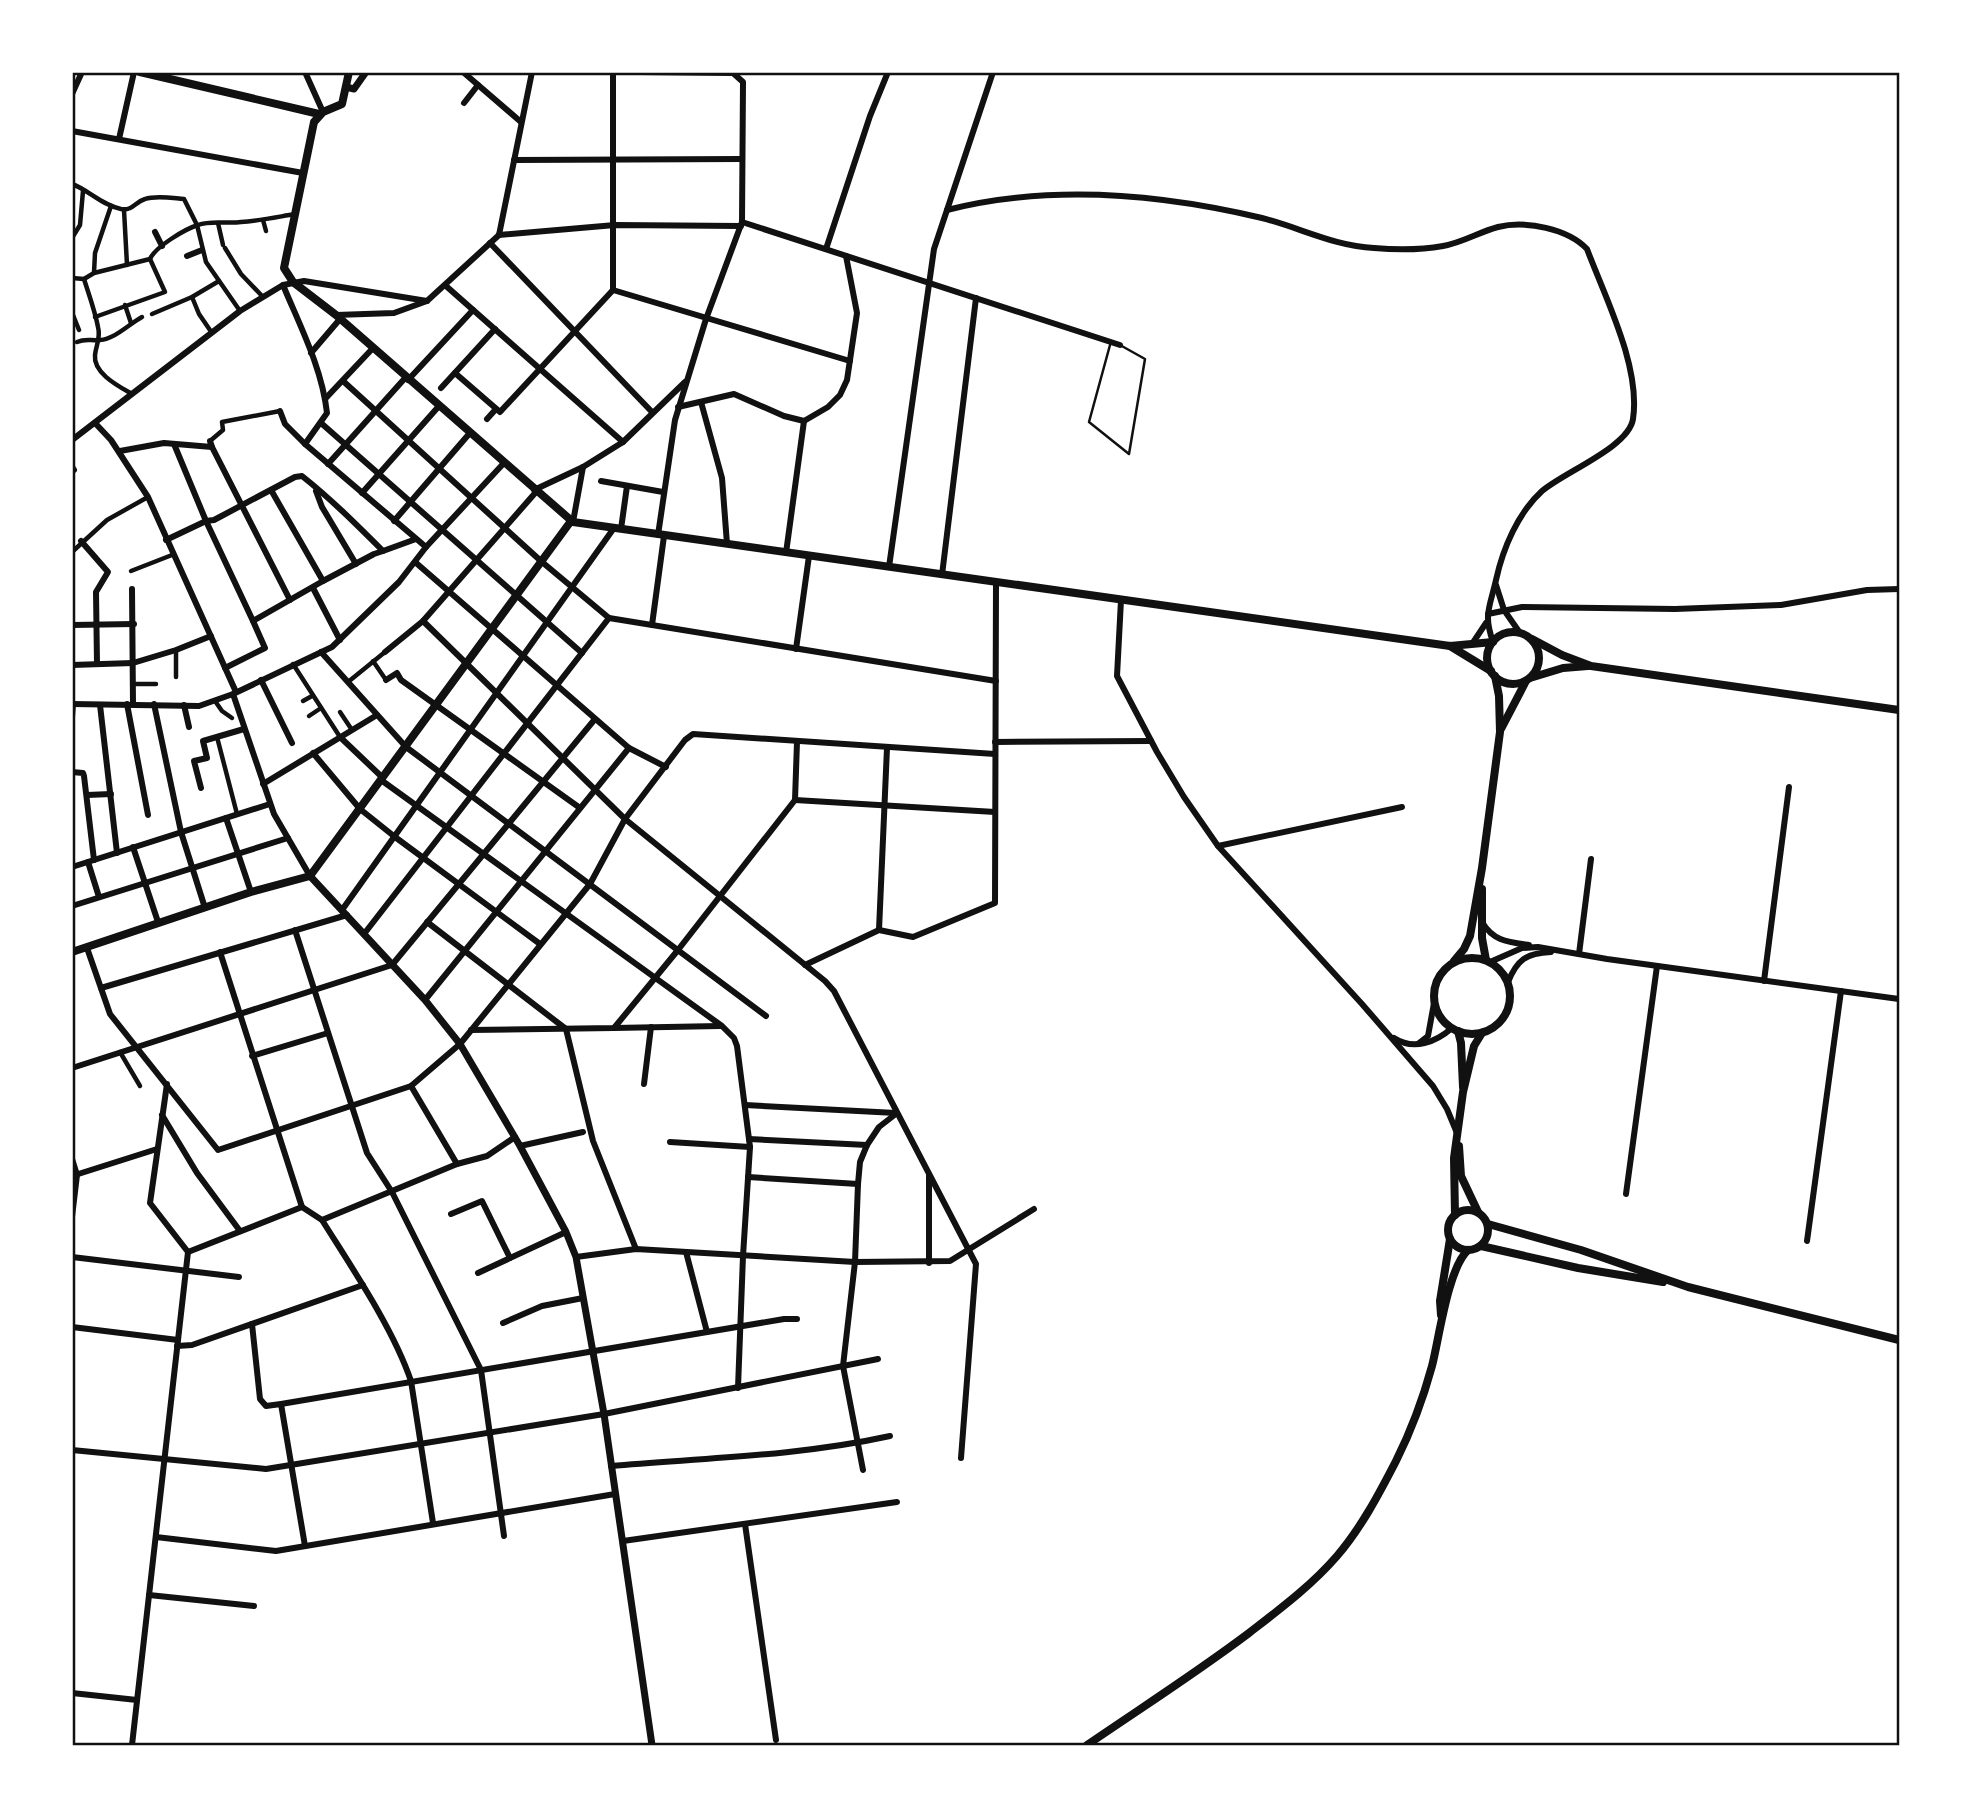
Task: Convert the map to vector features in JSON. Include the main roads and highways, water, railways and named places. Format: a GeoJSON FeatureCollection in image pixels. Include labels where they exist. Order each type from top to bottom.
{"type":"FeatureCollection","features":[{"type":"Feature","properties":{"kind":"main road"},"geometry":{"type":"LineString","coordinates":[[140,72],[321,113]]}},
{"type":"Feature","properties":{"kind":"main road"},"geometry":{"type":"LineString","coordinates":[[349,72],[342,104],[321,113],[314,121],[284,268],[293,282],[338,317],[572,522],[1450,646],[1493,642],[1507,633],[1520,633],[1562,655],[1591,666]]}},
{"type":"Feature","properties":{"kind":"main road"},"geometry":{"type":"LineString","coordinates":[[72,953],[158,922],[310,876],[572,522]]}},
{"type":"Feature","properties":{"kind":"main road"},"geometry":{"type":"LineString","coordinates":[[1500,732],[1528,679],[1536,671],[1539,658],[1532,639]]}},
{"type":"Feature","properties":{"kind":"main road"},"geometry":{"type":"LineString","coordinates":[[1463,1092],[1461,1043],[1455,1030],[1440,1018],[1434,1003],[1436,981],[1464,949],[1470,936],[1482,868],[1500,732],[1499,696],[1488,658],[1493,642]]}},
{"type":"Feature","properties":{"kind":"main road"},"geometry":{"type":"LineString","coordinates":[[1450,646],[1513,684],[1563,668],[1591,666],[1899,710]]}},
{"type":"Feature","properties":{"kind":"main road"},"geometry":{"type":"LineString","coordinates":[[1482,868],[1481,919],[1488,961]]}},
{"type":"Feature","properties":{"kind":"main road"},"geometry":{"type":"LineString","coordinates":[[1441,1325],[1440,1301],[1450,1239],[1448,1226],[1455,1215],[1453,1172],[1463,1092],[1474,1046],[1482,1033],[1504,1017],[1510,1000],[1504,974],[1488,961],[1475,957],[1454,961]]}},
{"type":"Feature","properties":{"kind":"main road"},"geometry":{"type":"LineString","coordinates":[[1455,1030],[1482,1033]]}},
{"type":"Feature","properties":{"kind":"main road"},"geometry":{"type":"LineString","coordinates":[[1458,1136],[1461,1176],[1478,1212],[1488,1224],[1581,1250],[1688,1287]]}},
{"type":"Feature","properties":{"kind":"main road"},"geometry":{"type":"LineString","coordinates":[[1455,1215],[1466,1210],[1478,1212]]}},
{"type":"Feature","properties":{"kind":"main road"},"geometry":{"type":"LineString","coordinates":[[1481,1246],[1488,1233],[1488,1224]]}},
{"type":"Feature","properties":{"kind":"main road"},"geometry":{"type":"LineString","coordinates":[[1450,1239],[1457,1247],[1468,1251]]}},
{"type":"Feature","properties":{"kind":"main road"},"geometry":{"type":"LineString","coordinates":[[1087,1745],[1221,1654],[1300,1593],[1338,1555],[1371,1506],[1404,1444],[1427,1382],[1455,1272],[1462,1256],[1468,1251],[1481,1246],[1578,1268],[1688,1287],[1899,1340]]}}]}
